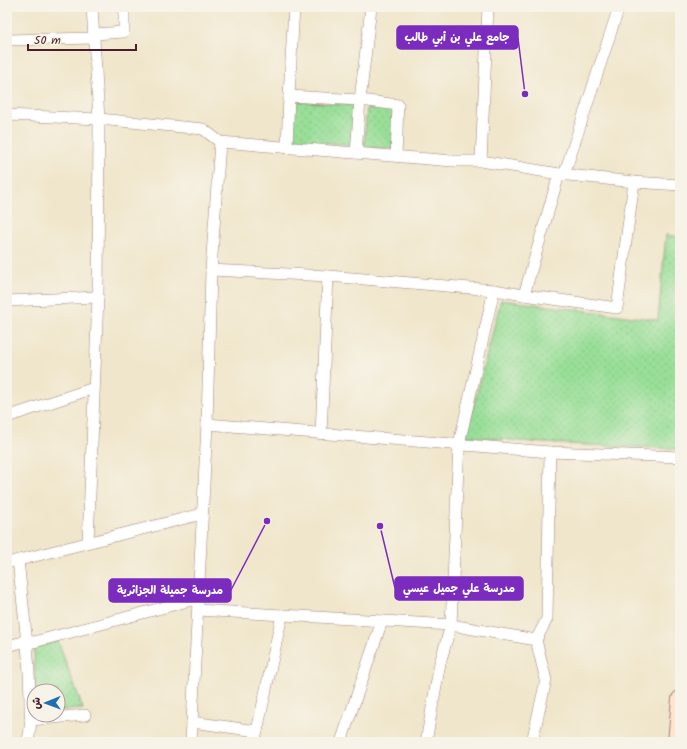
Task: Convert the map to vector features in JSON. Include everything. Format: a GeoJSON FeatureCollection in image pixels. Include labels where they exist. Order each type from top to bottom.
{"type":"FeatureCollection","features":[{"type":"Feature","properties":{"kind":"main road"},"geometry":{"type":"LineString","coordinates":[[676,742],[680,699]]}},
{"type":"Feature","properties":{"kind":"street"},"geometry":{"type":"LineString","coordinates":[[88,542],[98,297],[99,119],[92,7]]}},
{"type":"Feature","properties":{"kind":"street"},"geometry":{"type":"LineString","coordinates":[[7,40],[94,36],[124,32],[124,7]]}},
{"type":"Feature","properties":{"kind":"street"},"geometry":{"type":"LineString","coordinates":[[287,148],[288,96],[294,7]]}},
{"type":"Feature","properties":{"kind":"street"},"geometry":{"type":"LineString","coordinates":[[356,153],[360,100],[372,7]]}},
{"type":"Feature","properties":{"kind":"street"},"geometry":{"type":"LineString","coordinates":[[481,161],[488,7]]}},
{"type":"Feature","properties":{"kind":"street"},"geometry":{"type":"LineString","coordinates":[[524,295],[561,175],[619,7]]}},
{"type":"Feature","properties":{"kind":"street"},"geometry":{"type":"LineString","coordinates":[[288,96],[360,100],[398,105],[396,156]]}},
{"type":"Feature","properties":{"kind":"street"},"geometry":{"type":"LineString","coordinates":[[7,116],[99,119],[203,129],[220,142],[453,161],[481,161],[561,175],[680,185]]}},
{"type":"Feature","properties":{"kind":"street"},"geometry":{"type":"LineString","coordinates":[[191,742],[207,424],[211,270],[220,142]]}},
{"type":"Feature","properties":{"kind":"street"},"geometry":{"type":"LineString","coordinates":[[211,270],[328,276],[494,290],[617,308],[634,182]]}},
{"type":"Feature","properties":{"kind":"street"},"geometry":{"type":"LineString","coordinates":[[321,434],[328,276]]}},
{"type":"Feature","properties":{"kind":"street"},"geometry":{"type":"LineString","coordinates":[[426,742],[440,663],[451,625],[459,444],[494,290]]}},
{"type":"Feature","properties":{"kind":"street"},"geometry":{"type":"LineString","coordinates":[[7,301],[98,297]]}},
{"type":"Feature","properties":{"kind":"street"},"geometry":{"type":"LineString","coordinates":[[7,417],[94,388]]}},
{"type":"Feature","properties":{"kind":"street"},"geometry":{"type":"LineString","coordinates":[[207,424],[550,452],[680,457]]}},
{"type":"Feature","properties":{"kind":"street"},"geometry":{"type":"LineString","coordinates":[[532,742],[546,680],[536,640],[547,619],[550,452]]}},
{"type":"Feature","properties":{"kind":"street"},"geometry":{"type":"LineString","coordinates":[[7,563],[202,514]]}},
{"type":"Feature","properties":{"kind":"street"},"geometry":{"type":"LineString","coordinates":[[18,560],[27,641],[29,683]]}},
{"type":"Feature","properties":{"kind":"street"},"geometry":{"type":"LineString","coordinates":[[7,646],[27,641],[34,642],[199,598]]}},
{"type":"Feature","properties":{"kind":"street"},"geometry":{"type":"LineString","coordinates":[[198,610],[451,625],[536,640]]}},
{"type":"Feature","properties":{"kind":"street"},"geometry":{"type":"LineString","coordinates":[[192,722],[256,736],[282,615]]}},
{"type":"Feature","properties":{"kind":"street"},"geometry":{"type":"LineString","coordinates":[[341,742],[382,621]]}},
{"type":"Feature","properties":{"kind":"street"},"geometry":{"type":"LineString","coordinates":[[66,717],[84,715]]}},
{"type":"Feature","properties":{"kind":"street"},"geometry":{"type":"LineString","coordinates":[[27,742],[30,734],[30,723]]}},
{"type":"Feature","properties":{"kind":"green space"},"geometry":{"type":"Polygon","coordinates":[[[293,101],[356,105],[353,145],[290,140],[293,101]]]}},
{"type":"Feature","properties":{"kind":"green space"},"geometry":{"type":"Polygon","coordinates":[[[367,108],[397,110],[394,149],[364,147],[367,108]]]}},
{"type":"Feature","properties":{"kind":"green space"},"geometry":{"type":"Polygon","coordinates":[[[666,235],[680,237],[680,449],[543,443],[466,436],[501,300],[658,320],[666,235]]]}},
{"type":"Feature","properties":{"kind":"green space"},"geometry":{"type":"Polygon","coordinates":[[[58,641],[83,709],[66,710],[66,683],[35,683],[34,648],[58,641]]]}},
{"type":"Feature","properties":{"kind":"place","name":"جامع علي بن أبي طالب"},"geometry":{"type":"Point","coordinates":[525,94]}},
{"type":"Feature","properties":{"kind":"place","name":"مدرسة جميلة الجزائرية"},"geometry":{"type":"Point","coordinates":[267,521]}},
{"type":"Feature","properties":{"kind":"place","name":"مدرسة علي جميل عيسي"},"geometry":{"type":"Point","coordinates":[380,526]}}]}
